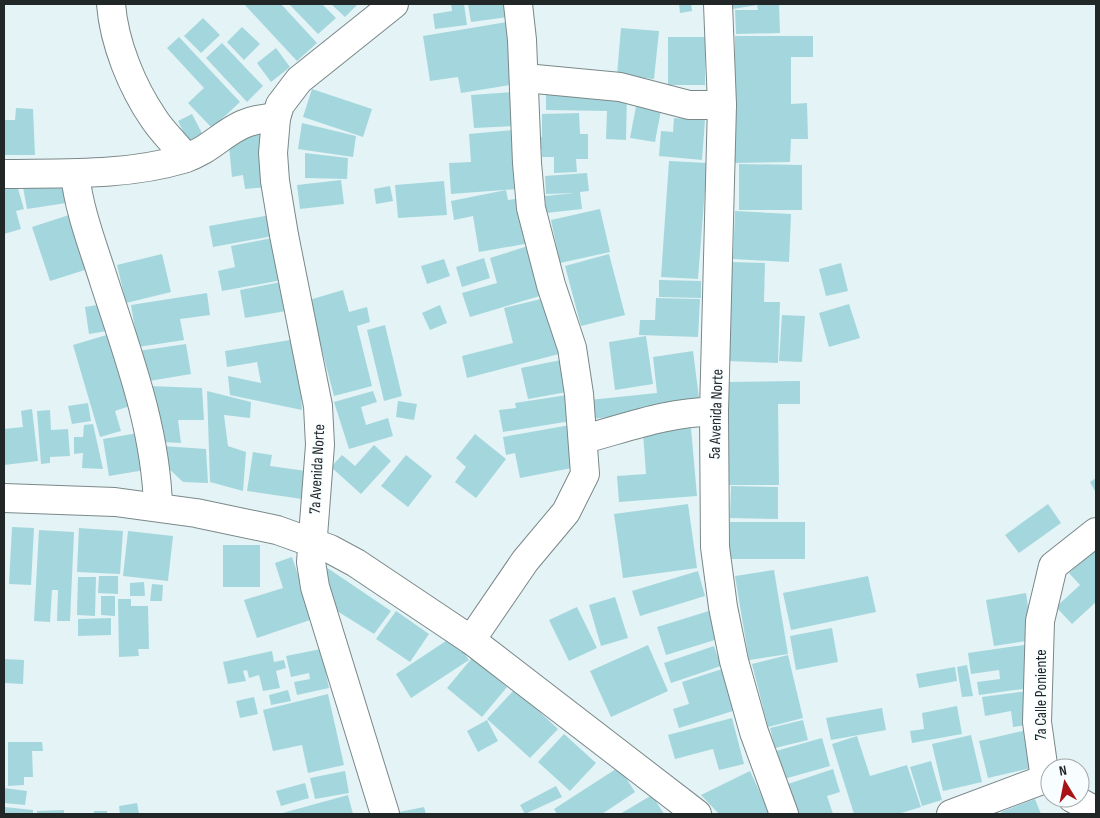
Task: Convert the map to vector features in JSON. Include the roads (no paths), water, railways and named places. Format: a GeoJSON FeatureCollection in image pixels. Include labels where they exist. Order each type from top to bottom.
{"type":"FeatureCollection","features":[{"type":"Feature","properties":{"kind":"street"},"geometry":{"type":"LineString","coordinates":[[111,4],[123,56],[140,96],[154,120],[186,158]]}},
{"type":"Feature","properties":{"kind":"street","name":"7a Avenida Norte"},"geometry":{"type":"LineString","coordinates":[[385,814],[315,588],[311,562],[311,541],[320,444],[318,406],[300,322],[275,181],[273,153],[276,118],[287,93],[299,80],[394,4]]}},
{"type":"Feature","properties":{"kind":"street"},"geometry":{"type":"LineString","coordinates":[[472,640],[525,561],[566,512],[585,474],[584,439],[572,348],[551,285],[531,208],[518,4]]}},
{"type":"Feature","properties":{"kind":"street","name":"5a Avenida Norte"},"geometry":{"type":"LineString","coordinates":[[718,4],[722,105],[714,412],[715,547],[723,607],[734,661],[754,732],[784,814]]}},
{"type":"Feature","properties":{"kind":"street"},"geometry":{"type":"LineString","coordinates":[[524,78],[620,88],[689,104],[722,105]]}},
{"type":"Feature","properties":{"kind":"street"},"geometry":{"type":"LineString","coordinates":[[4,174],[75,174],[163,164],[186,158],[248,121],[276,118]]}},
{"type":"Feature","properties":{"kind":"street"},"geometry":{"type":"LineString","coordinates":[[75,174],[82,213],[129,356],[150,437],[158,482],[158,507]]}},
{"type":"Feature","properties":{"kind":"street"},"geometry":{"type":"LineString","coordinates":[[584,439],[676,415],[694,412],[714,412]]}},
{"type":"Feature","properties":{"kind":"street"},"geometry":{"type":"LineString","coordinates":[[4,498],[115,502],[158,507],[233,519],[311,541],[356,563],[472,640],[697,814]]}},
{"type":"Feature","properties":{"kind":"street","name":"7a Calle Poniente"},"geometry":{"type":"LineString","coordinates":[[1044,758],[1037,722],[1040,621],[1054,566],[1096,532]]}},
{"type":"Feature","properties":{"kind":"street","name":"7a Calle Poniente"},"geometry":{"type":"LineString","coordinates":[[951,814],[1040,784]]}}]}
